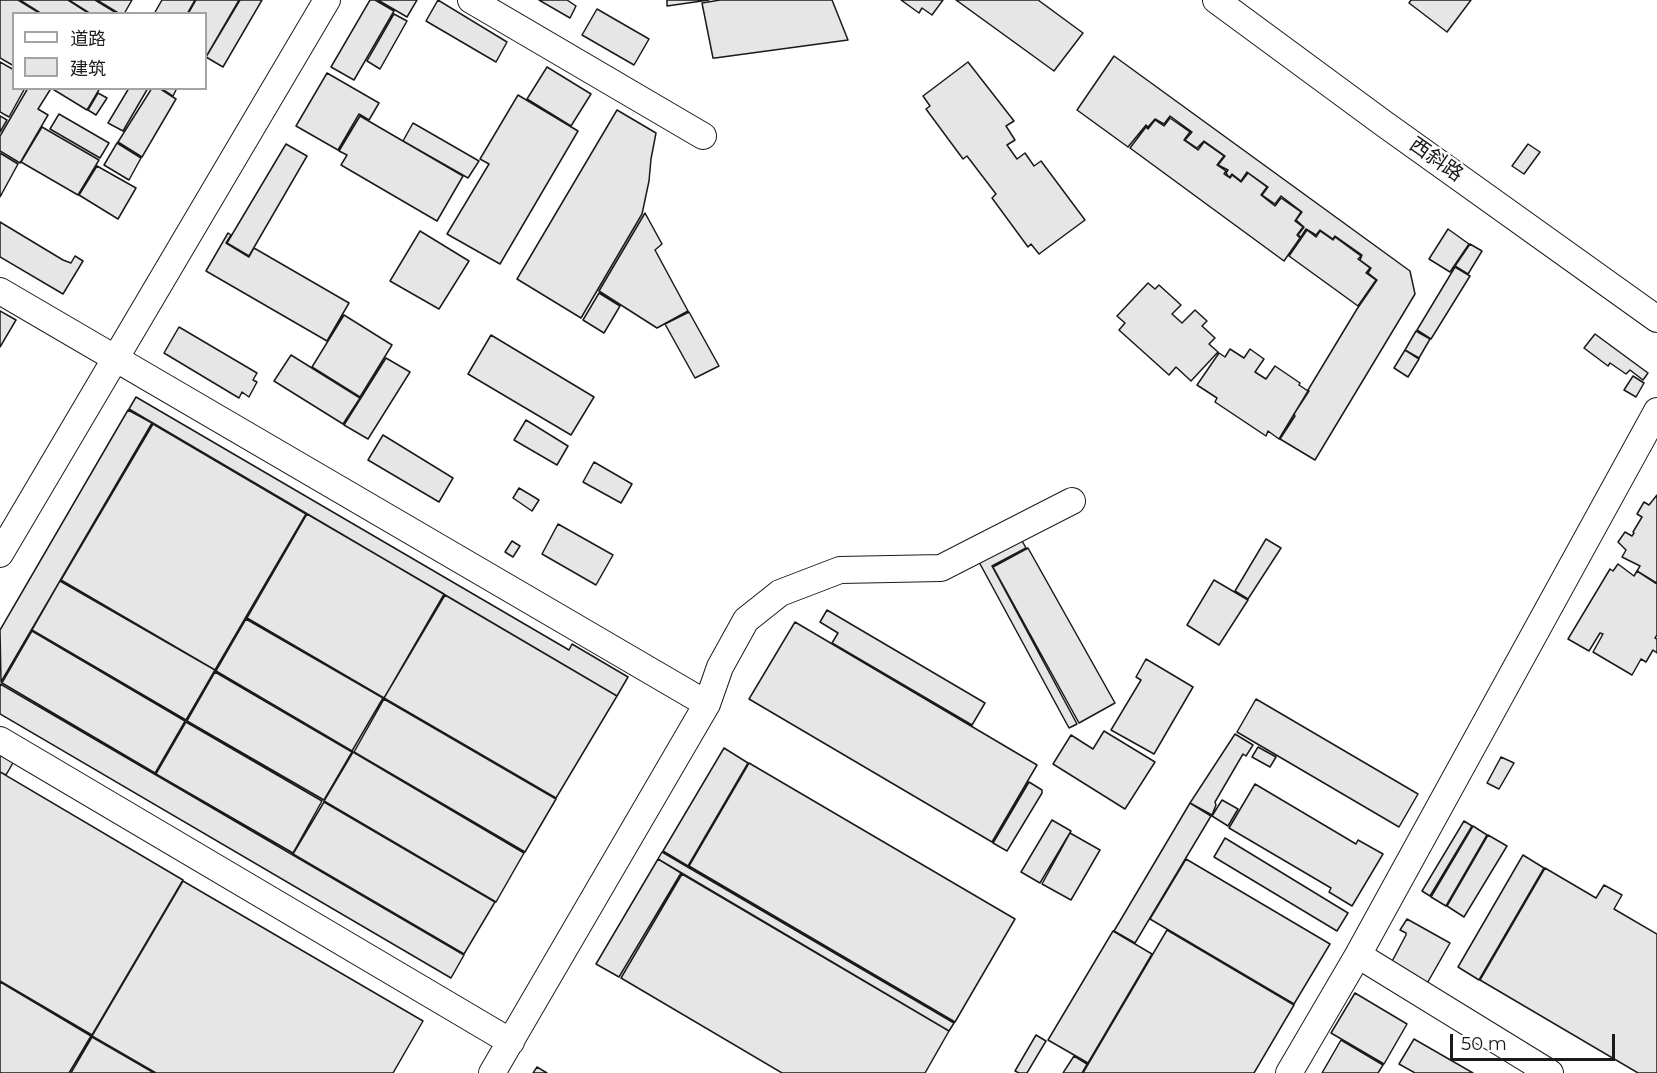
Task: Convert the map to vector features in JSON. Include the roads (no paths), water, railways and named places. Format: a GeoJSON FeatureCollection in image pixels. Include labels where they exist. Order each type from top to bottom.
{"type":"FeatureCollection","features":[{"type":"Feature","properties":{"kind":"street"},"geometry":{"type":"LineString","coordinates":[[0,554],[327,0]]}},
{"type":"Feature","properties":{"kind":"street"},"geometry":{"type":"LineString","coordinates":[[471,0],[703,136]]}},
{"type":"Feature","properties":{"kind":"street","name":"西斜路"},"geometry":{"type":"LineString","coordinates":[[1216,0],[1657,319]]}},
{"type":"Feature","properties":{"kind":"street"},"geometry":{"type":"LineString","coordinates":[[0,291],[707,704]]}},
{"type":"Feature","properties":{"kind":"street"},"geometry":{"type":"LineString","coordinates":[[1289,1073],[1358,956],[1657,411]]}},
{"type":"Feature","properties":{"kind":"street"},"geometry":{"type":"LineString","coordinates":[[492,1073],[707,704],[720,667],[746,620],[780,593],[840,570],[942,568],[1072,501]]}},
{"type":"Feature","properties":{"kind":"street"},"geometry":{"type":"LineString","coordinates":[[0,740],[512,1042]]}},
{"type":"Feature","properties":{"kind":"street"},"geometry":{"type":"LineString","coordinates":[[1358,956],[1550,1073]]}}]}
